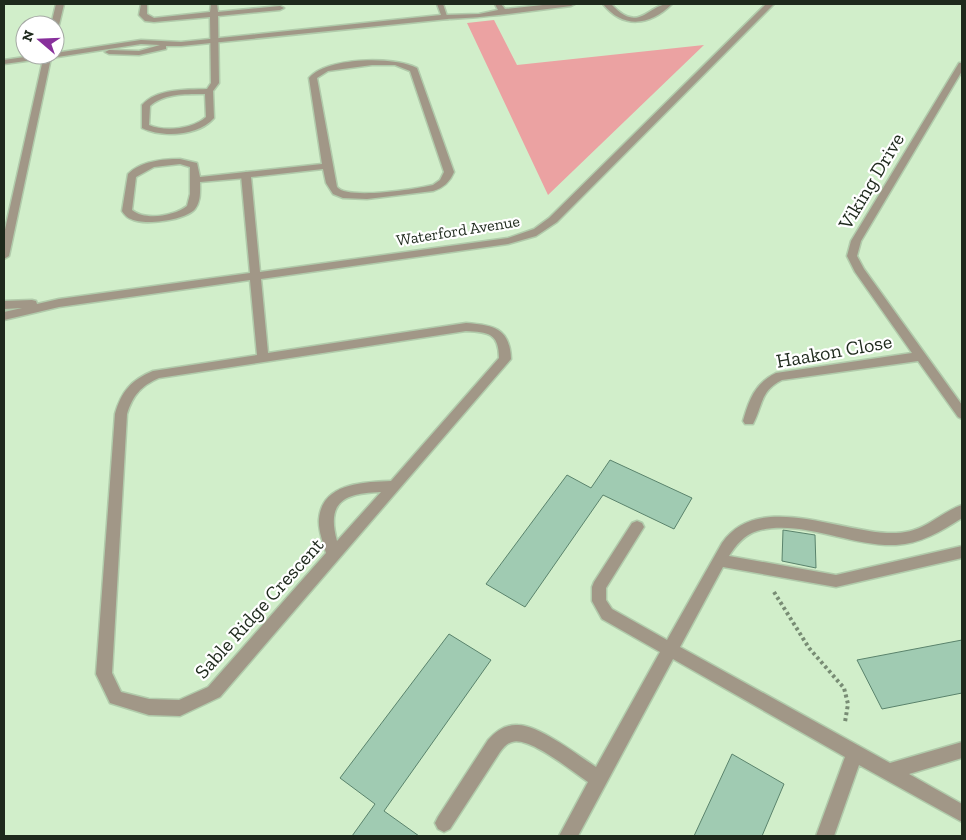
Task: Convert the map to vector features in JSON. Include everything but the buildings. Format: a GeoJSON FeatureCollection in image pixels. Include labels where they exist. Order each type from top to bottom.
{"type":"FeatureCollection","features":[{"type":"Feature","properties":{"kind":"street"},"geometry":{"type":"LineString","coordinates":[[144,4],[143,15],[148,20],[280,8]]}},
{"type":"Feature","properties":{"kind":"street"},"geometry":{"type":"LineString","coordinates":[[209,91],[166,95],[153,99],[146,105],[145,126],[151,130],[160,131],[196,127],[206,124],[210,118],[209,91],[215,83],[214,4]]}},
{"type":"Feature","properties":{"kind":"street"},"geometry":{"type":"LineString","coordinates":[[440,4],[445,17]]}},
{"type":"Feature","properties":{"kind":"street"},"geometry":{"type":"LineString","coordinates":[[65,54],[92,50],[139,53],[180,44],[214,40],[445,17],[479,16],[501,7],[571,4]]}},
{"type":"Feature","properties":{"kind":"street"},"geometry":{"type":"LineString","coordinates":[[607,4],[620,17],[637,19],[654,16],[668,4]]}},
{"type":"Feature","properties":{"kind":"street","name":"Waterford Avenue"},"geometry":{"type":"LineString","coordinates":[[4,316],[59,304],[508,240],[539,231],[560,213],[770,4]]}},
{"type":"Feature","properties":{"kind":"street"},"geometry":{"type":"LineString","coordinates":[[382,63],[401,64],[414,70],[449,172],[446,180],[433,188],[354,197],[342,195],[332,186],[327,166],[313,78],[318,72],[326,69],[382,63]]}},
{"type":"Feature","properties":{"kind":"street"},"geometry":{"type":"LineString","coordinates":[[4,256],[46,65]]}},
{"type":"Feature","properties":{"kind":"street","name":"Viking Drive"},"geometry":{"type":"LineString","coordinates":[[962,65],[853,248],[852,256],[858,270],[962,411]]}},
{"type":"Feature","properties":{"kind":"street"},"geometry":{"type":"LineString","coordinates":[[188,161],[194,165],[196,180],[194,204],[181,214],[139,218],[134,217],[128,211],[131,176],[139,168],[154,164],[188,161]]}},
{"type":"Feature","properties":{"kind":"street"},"geometry":{"type":"LineString","coordinates":[[196,180],[327,166]]}},
{"type":"Feature","properties":{"kind":"street"},"geometry":{"type":"LineString","coordinates":[[246,175],[262,358]]}},
{"type":"Feature","properties":{"kind":"street","name":"Waterford Avenue"},"geometry":{"type":"LineString","coordinates":[[4,305],[59,304]]}},
{"type":"Feature","properties":{"kind":"street","name":"Sable Ridge Crescent"},"geometry":{"type":"LineString","coordinates":[[466,327],[485,328],[500,335],[506,347],[505,359],[214,692],[180,708],[149,707],[116,698],[104,674],[121,414],[125,397],[135,385],[157,374],[262,358],[466,327]]}},
{"type":"Feature","properties":{"kind":"street","name":"Haakon Close"},"geometry":{"type":"LineString","coordinates":[[749,421],[758,390],[772,379],[780,376],[921,356]]}},
{"type":"Feature","properties":{"kind":"street"},"geometry":{"type":"LineString","coordinates":[[334,556],[326,519],[328,508],[332,502],[349,490],[394,486]]}},
{"type":"Feature","properties":{"kind":"street"},"geometry":{"type":"LineString","coordinates":[[568,836],[719,560],[738,534],[763,523],[779,521],[874,538],[896,539],[927,533],[962,511]]}},
{"type":"Feature","properties":{"kind":"street"},"geometry":{"type":"LineString","coordinates":[[637,527],[599,587],[599,601],[607,614],[962,813]]}},
{"type":"Feature","properties":{"kind":"street"},"geometry":{"type":"LineString","coordinates":[[719,560],[836,581],[962,552]]}},
{"type":"Feature","properties":{"kind":"street"},"geometry":{"type":"LineString","coordinates":[[444,823],[494,746],[499,740],[512,733],[527,734],[599,779]]}},
{"type":"Feature","properties":{"kind":"street"},"geometry":{"type":"LineString","coordinates":[[889,772],[962,750]]}},
{"type":"Feature","properties":{"kind":"street"},"geometry":{"type":"LineString","coordinates":[[825,836],[855,753]]}},
{"type":"Feature","properties":{"kind":"path"},"geometry":{"type":"LineString","coordinates":[[760,567],[780,603],[809,648],[844,688],[848,704],[840,744]]}},
{"type":"Feature","properties":{"kind":"shaded area"},"geometry":{"type":"Polygon","coordinates":[[[494,20],[517,65],[704,45],[548,195],[467,23],[494,20]]]}}]}
